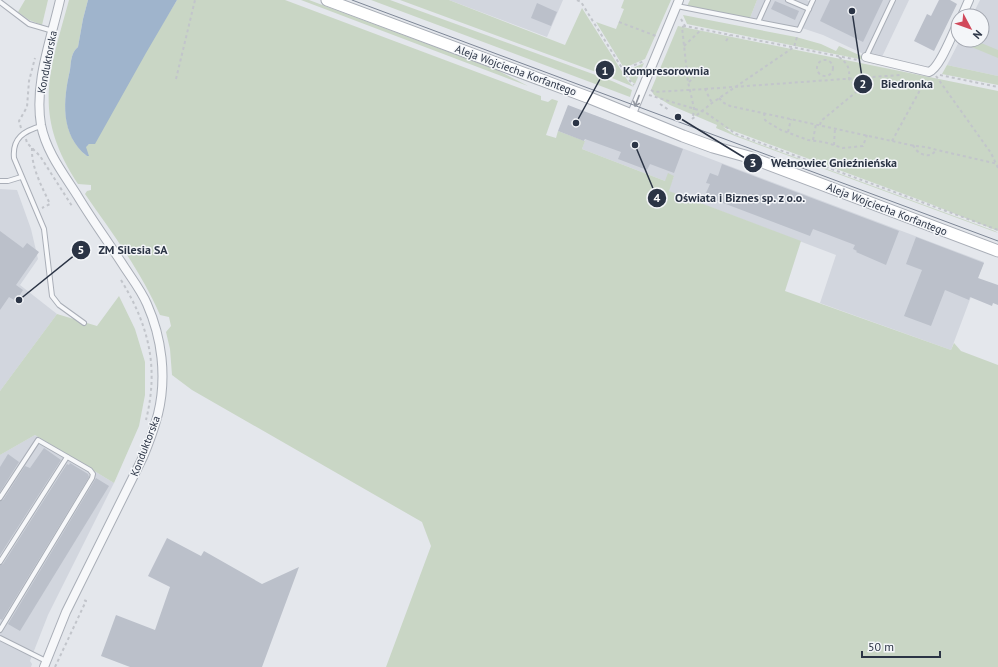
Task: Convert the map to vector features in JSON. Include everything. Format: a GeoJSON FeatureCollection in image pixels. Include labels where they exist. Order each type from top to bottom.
{"type":"FeatureCollection","features":[{"type":"Feature","properties":{"kind":"main road","name":"Aleja Wojciecha Korfantego"},"geometry":{"type":"LineString","coordinates":[[327,0],[590,98],[631,116],[713,147],[749,157],[998,251]]}},
{"type":"Feature","properties":{"kind":"street","name":"Konduktorska"},"geometry":{"type":"LineString","coordinates":[[45,664],[66,612],[146,451],[158,413],[161,395],[163,362],[154,322],[147,303],[95,224],[48,147],[42,125],[39,104],[40,85],[60,0]]}},
{"type":"Feature","properties":{"kind":"street"},"geometry":{"type":"LineString","coordinates":[[631,116],[678,3]]}},
{"type":"Feature","properties":{"kind":"street"},"geometry":{"type":"LineString","coordinates":[[864,59],[929,72],[932,71],[937,65],[950,39]]}},
{"type":"Feature","properties":{"kind":"lane"},"geometry":{"type":"LineString","coordinates":[[758,22],[768,0]]}},
{"type":"Feature","properties":{"kind":"lane"},"geometry":{"type":"LineString","coordinates":[[788,0],[809,9]]}},
{"type":"Feature","properties":{"kind":"lane"},"geometry":{"type":"LineString","coordinates":[[678,3],[799,30],[813,0]]}},
{"type":"Feature","properties":{"kind":"lane"},"geometry":{"type":"LineString","coordinates":[[864,59],[893,0]]}},
{"type":"Feature","properties":{"kind":"lane"},"geometry":{"type":"LineString","coordinates":[[0,2],[29,24],[53,30]]}},
{"type":"Feature","properties":{"kind":"lane"},"geometry":{"type":"LineString","coordinates":[[42,125],[26,131],[22,135],[15,144],[14,158],[44,229],[52,296],[59,305],[84,323]]}},
{"type":"Feature","properties":{"kind":"lane"},"geometry":{"type":"LineString","coordinates":[[0,181],[8,181],[21,176]]}},
{"type":"Feature","properties":{"kind":"lane"},"geometry":{"type":"LineString","coordinates":[[0,498],[38,440],[90,470],[93,474],[0,630]]}},
{"type":"Feature","properties":{"kind":"lane"},"geometry":{"type":"LineString","coordinates":[[0,562],[67,457]]}},
{"type":"Feature","properties":{"kind":"lane"},"geometry":{"type":"LineString","coordinates":[[0,638],[45,664]]}},
{"type":"Feature","properties":{"kind":"path"},"geometry":{"type":"LineString","coordinates":[[176,80],[195,0]]}},
{"type":"Feature","properties":{"kind":"path"},"geometry":{"type":"LineString","coordinates":[[577,0],[581,2],[630,82],[653,97],[702,111],[736,134],[998,230]]}},
{"type":"Feature","properties":{"kind":"path"},"geometry":{"type":"LineString","coordinates":[[679,16],[685,26],[827,54],[864,59]]}},
{"type":"Feature","properties":{"kind":"path"},"geometry":{"type":"LineString","coordinates":[[619,22],[657,36]]}},
{"type":"Feature","properties":{"kind":"path"},"geometry":{"type":"LineString","coordinates":[[685,26],[682,27],[688,82],[694,108],[693,118],[712,103],[794,47],[799,30]]}},
{"type":"Feature","properties":{"kind":"path"},"geometry":{"type":"LineString","coordinates":[[684,46],[702,29]]}},
{"type":"Feature","properties":{"kind":"path"},"geometry":{"type":"LineString","coordinates":[[726,41],[730,35]]}},
{"type":"Feature","properties":{"kind":"path"},"geometry":{"type":"LineString","coordinates":[[826,60],[827,54]]}},
{"type":"Feature","properties":{"kind":"path"},"geometry":{"type":"LineString","coordinates":[[838,56],[850,69],[849,79],[859,90]]}},
{"type":"Feature","properties":{"kind":"path"},"geometry":{"type":"LineString","coordinates":[[623,70],[647,60]]}},
{"type":"Feature","properties":{"kind":"path"},"geometry":{"type":"LineString","coordinates":[[826,60],[831,62],[833,69],[831,74],[824,75],[819,73],[818,68],[821,61],[826,60]]}},
{"type":"Feature","properties":{"kind":"path"},"geometry":{"type":"LineString","coordinates":[[641,89],[654,92],[735,88],[902,75]]}},
{"type":"Feature","properties":{"kind":"path"},"geometry":{"type":"LineString","coordinates":[[940,75],[998,87]]}},
{"type":"Feature","properties":{"kind":"path"},"geometry":{"type":"LineString","coordinates":[[688,82],[695,76]]}},
{"type":"Feature","properties":{"kind":"path"},"geometry":{"type":"LineString","coordinates":[[820,125],[821,121],[874,77]]}},
{"type":"Feature","properties":{"kind":"path"},"geometry":{"type":"LineString","coordinates":[[892,141],[927,78]]}},
{"type":"Feature","properties":{"kind":"path"},"geometry":{"type":"LineString","coordinates":[[933,79],[939,79],[991,153],[997,163],[998,168]]}},
{"type":"Feature","properties":{"kind":"path"},"geometry":{"type":"LineString","coordinates":[[705,89],[712,103]]}},
{"type":"Feature","properties":{"kind":"path"},"geometry":{"type":"LineString","coordinates":[[720,98],[724,103],[730,106],[997,163]]}},
{"type":"Feature","properties":{"kind":"path"},"geometry":{"type":"LineString","coordinates":[[660,104],[669,110]]}},
{"type":"Feature","properties":{"kind":"path"},"geometry":{"type":"LineString","coordinates":[[764,113],[765,120],[769,123],[781,130],[808,140],[846,148],[863,146],[867,135]]}},
{"type":"Feature","properties":{"kind":"path"},"geometry":{"type":"LineString","coordinates":[[788,132],[791,119]]}},
{"type":"Feature","properties":{"kind":"path"},"geometry":{"type":"LineString","coordinates":[[813,140],[816,124]]}},
{"type":"Feature","properties":{"kind":"path"},"geometry":{"type":"LineString","coordinates":[[834,145],[835,128]]}},
{"type":"Feature","properties":{"kind":"path"},"geometry":{"type":"LineString","coordinates":[[27,143],[40,157],[76,212]]}},
{"type":"Feature","properties":{"kind":"path"},"geometry":{"type":"LineString","coordinates":[[913,145],[917,152],[923,155],[931,155],[937,150]]}},
{"type":"Feature","properties":{"kind":"path"},"geometry":{"type":"LineString","coordinates":[[32,148],[32,158],[43,190],[50,204],[37,211]]}},
{"type":"Feature","properties":{"kind":"path"},"geometry":{"type":"LineString","coordinates":[[119,277],[141,318],[150,351],[152,383],[146,421]]}},
{"type":"Feature","properties":{"kind":"path"},"geometry":{"type":"LineString","coordinates":[[55,667],[86,601]]}},
{"type":"Feature","properties":{"kind":"shaded area"},"geometry":{"type":"Polygon","coordinates":[[[449,0],[563,0],[547,37],[449,0]]]}},
{"type":"Feature","properties":{"kind":"shaded area"},"geometry":{"type":"Polygon","coordinates":[[[757,0],[807,0],[810,2],[798,28],[750,18],[757,0]]]}},
{"type":"Feature","properties":{"kind":"shaded area"},"geometry":{"type":"Polygon","coordinates":[[[815,0],[909,0],[881,59],[868,56],[823,35],[802,28],[815,0]]]}},
{"type":"Feature","properties":{"kind":"shaded area"},"geometry":{"type":"Polygon","coordinates":[[[980,0],[998,0],[998,76],[947,65],[956,48],[990,48],[990,8],[976,8],[980,0]]]}},
{"type":"Feature","properties":{"kind":"shaded area"},"geometry":{"type":"Polygon","coordinates":[[[594,115],[984,262],[951,350],[820,303],[836,255],[668,191],[674,176],[665,181],[582,149],[594,115]]]}},
{"type":"Feature","properties":{"kind":"shaded area"},"geometry":{"type":"Polygon","coordinates":[[[0,189],[17,190],[31,229],[38,259],[20,285],[57,314],[0,391],[0,189]]]}},
{"type":"Feature","properties":{"kind":"shaded area"},"geometry":{"type":"Polygon","coordinates":[[[35,435],[114,483],[48,615],[30,661],[32,664],[31,667],[0,667],[0,455],[35,435]]]}},
{"type":"Feature","properties":{"kind":"green space"},"geometry":{"type":"Polygon","coordinates":[[[25,0],[48,0],[42,25],[29,20],[18,12],[25,0]]]}},
{"type":"Feature","properties":{"kind":"green space"},"geometry":{"type":"Polygon","coordinates":[[[69,0],[88,0],[78,47],[72,57],[65,105],[68,127],[72,138],[87,156],[85,147],[89,144],[177,0],[285,0],[541,96],[541,100],[548,102],[552,99],[558,101],[546,135],[556,138],[558,131],[585,141],[582,149],[665,181],[668,173],[674,176],[669,191],[801,241],[785,291],[951,350],[954,343],[961,351],[998,365],[998,667],[386,667],[431,546],[422,522],[192,390],[172,375],[170,349],[166,332],[171,326],[169,317],[160,315],[135,268],[85,194],[87,191],[91,190],[91,185],[78,184],[64,159],[54,136],[50,115],[49,94],[51,72],[69,0]]]}},
{"type":"Feature","properties":{"kind":"green space"},"geometry":{"type":"Polygon","coordinates":[[[301,0],[309,0],[497,70],[528,86],[301,0]]]}},
{"type":"Feature","properties":{"kind":"green space"},"geometry":{"type":"Polygon","coordinates":[[[371,0],[390,0],[612,81],[632,90],[630,97],[371,0]]]}},
{"type":"Feature","properties":{"kind":"green space"},"geometry":{"type":"Polygon","coordinates":[[[400,0],[449,0],[565,45],[582,8],[628,81],[634,87],[607,76],[400,0]]]}},
{"type":"Feature","properties":{"kind":"green space"},"geometry":{"type":"Polygon","coordinates":[[[624,0],[671,0],[645,59],[624,68],[596,22],[616,29],[624,9],[621,8],[624,0]]]}},
{"type":"Feature","properties":{"kind":"green space"},"geometry":{"type":"Polygon","coordinates":[[[690,0],[757,0],[750,18],[687,6],[690,0]]]}},
{"type":"Feature","properties":{"kind":"green space"},"geometry":{"type":"Polygon","coordinates":[[[683,15],[796,37],[821,44],[836,51],[839,46],[866,58],[864,60],[687,24],[683,15]]]}},
{"type":"Feature","properties":{"kind":"green space"},"geometry":{"type":"Polygon","coordinates":[[[678,26],[998,91],[998,231],[928,203],[723,127],[735,135],[998,233],[735,136],[716,128],[717,125],[670,105],[654,95],[651,90],[678,26]]]}},
{"type":"Feature","properties":{"kind":"green space"},"geometry":{"type":"Polygon","coordinates":[[[990,47],[998,50],[998,58],[974,48],[990,48],[990,47]]]}},
{"type":"Feature","properties":{"kind":"green space"},"geometry":{"type":"Polygon","coordinates":[[[644,63],[635,84],[631,81],[626,71],[644,63]]]}},
{"type":"Feature","properties":{"kind":"green space"},"geometry":{"type":"Polygon","coordinates":[[[947,65],[998,76],[998,85],[942,74],[947,65]]]}},
{"type":"Feature","properties":{"kind":"green space"},"geometry":{"type":"Polygon","coordinates":[[[119,296],[135,329],[145,362],[145,395],[139,426],[114,483],[35,435],[0,455],[0,391],[57,314],[97,326],[119,296]]]}},
{"type":"Feature","properties":{"kind":"water"},"geometry":{"type":"Polygon","coordinates":[[[88,0],[177,0],[95,144],[89,144],[86,147],[89,156],[87,156],[78,148],[72,138],[68,127],[65,105],[72,57],[78,47],[88,0]]]}},
{"type":"Feature","properties":{"kind":"building"},"geometry":{"type":"Polygon","coordinates":[[[830,0],[883,0],[863,42],[820,21],[830,0]]]}},
{"type":"Feature","properties":{"kind":"building"},"geometry":{"type":"Polygon","coordinates":[[[939,0],[950,0],[957,4],[955,8],[950,8],[950,18],[934,51],[914,41],[927,14],[931,16],[939,0]]]}},
{"type":"Feature","properties":{"kind":"building"},"geometry":{"type":"Polygon","coordinates":[[[775,1],[799,11],[795,20],[771,9],[775,1]]]}},
{"type":"Feature","properties":{"kind":"building"},"geometry":{"type":"Polygon","coordinates":[[[537,3],[557,12],[551,26],[531,18],[537,3]]]}},
{"type":"Feature","properties":{"kind":"building"},"geometry":{"type":"Polygon","coordinates":[[[568,105],[683,149],[674,173],[650,164],[647,170],[618,159],[621,152],[585,139],[584,141],[558,131],[568,105]]]}},
{"type":"Feature","properties":{"kind":"building"},"geometry":{"type":"Polygon","coordinates":[[[722,164],[899,231],[886,265],[856,252],[857,251],[853,249],[855,245],[813,229],[810,236],[710,198],[711,195],[706,193],[710,184],[706,183],[710,173],[718,176],[722,164]]]}},
{"type":"Feature","properties":{"kind":"building"},"geometry":{"type":"Polygon","coordinates":[[[0,231],[23,248],[27,243],[39,252],[16,285],[23,290],[16,301],[9,297],[0,310],[0,231]]]}},
{"type":"Feature","properties":{"kind":"building"},"geometry":{"type":"Polygon","coordinates":[[[916,237],[984,263],[978,278],[998,285],[998,305],[993,303],[992,306],[970,297],[969,300],[945,290],[931,326],[904,316],[922,270],[906,264],[916,237]]]}},
{"type":"Feature","properties":{"kind":"building"},"geometry":{"type":"Polygon","coordinates":[[[44,448],[61,460],[0,555],[0,501],[3,500],[25,466],[30,468],[44,448]]]}},
{"type":"Feature","properties":{"kind":"building"},"geometry":{"type":"Polygon","coordinates":[[[8,454],[19,462],[0,492],[0,467],[8,454]]]}},
{"type":"Feature","properties":{"kind":"building"},"geometry":{"type":"Polygon","coordinates":[[[70,463],[88,474],[89,477],[2,620],[0,619],[0,565],[3,564],[67,464],[69,465],[70,463]]]}},
{"type":"Feature","properties":{"kind":"building"},"geometry":{"type":"Polygon","coordinates":[[[96,478],[109,486],[20,631],[8,624],[96,478]]]}},
{"type":"Feature","properties":{"kind":"building"},"geometry":{"type":"Polygon","coordinates":[[[167,538],[201,556],[204,551],[262,584],[299,567],[262,667],[130,667],[101,656],[116,615],[155,630],[170,587],[148,576],[167,538]]]}},
{"type":"Feature","properties":{"kind":"tram line"},"geometry":{"type":"LineString","coordinates":[[352,0],[998,241]]}},
{"type":"Feature","properties":{"kind":"place","name":"Biedronka"},"geometry":{"type":"Point","coordinates":[852,11]}},
{"type":"Feature","properties":{"kind":"place","name":"Wełnowiec Gnieźnieńska"},"geometry":{"type":"Point","coordinates":[678,117]}},
{"type":"Feature","properties":{"kind":"place","name":"Kompresorownia"},"geometry":{"type":"Point","coordinates":[576,123]}},
{"type":"Feature","properties":{"kind":"place","name":"Oświata i Biznes sp. z o.o."},"geometry":{"type":"Point","coordinates":[635,145]}},
{"type":"Feature","properties":{"kind":"place","name":"ZM Silesia SA"},"geometry":{"type":"Point","coordinates":[19,300]}}]}
